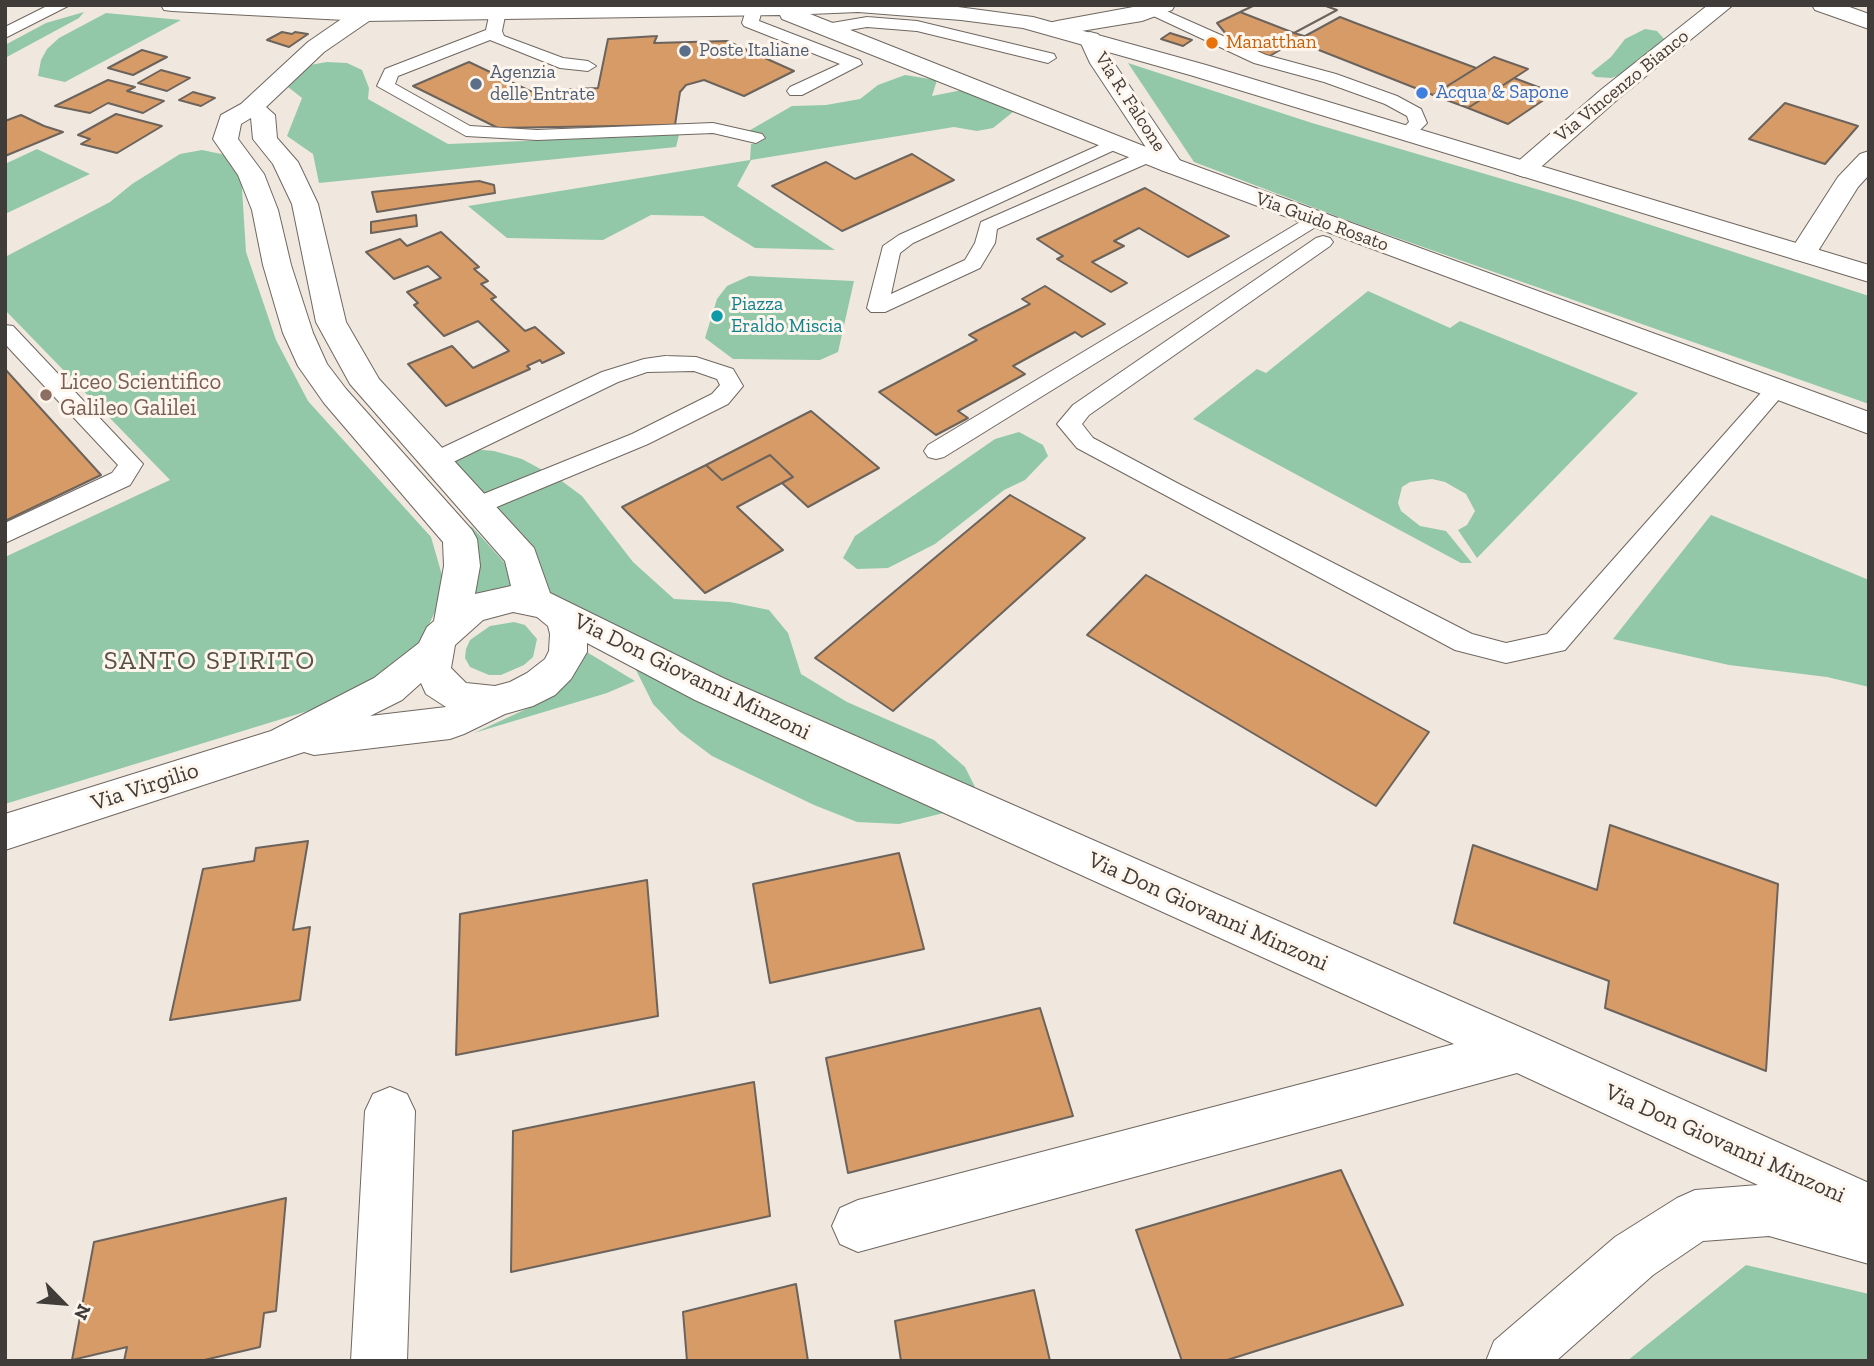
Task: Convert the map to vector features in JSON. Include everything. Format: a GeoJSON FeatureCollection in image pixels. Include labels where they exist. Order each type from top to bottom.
{"type":"FeatureCollection","features":[{"type":"Feature","properties":{"kind":"street","name":"Via Guido Rosato"},"geometry":{"type":"LineString","coordinates":[[172,5],[363,14],[393,9],[496,22],[858,6],[907,7],[961,13],[1051,29],[1090,40],[1869,274]]}},
{"type":"Feature","properties":{"kind":"street","name":"Via Vincenzo Bianco"},"geometry":{"type":"LineString","coordinates":[[1524,169],[1610,94],[1722,5]]}},
{"type":"Feature","properties":{"kind":"street"},"geometry":{"type":"LineString","coordinates":[[1823,5],[1869,22]]}},
{"type":"Feature","properties":{"kind":"street","name":"Via R. Falcone"},"geometry":{"type":"LineString","coordinates":[[1051,29],[1158,8]]}},
{"type":"Feature","properties":{"kind":"street","name":"Via Guido Rosato"},"geometry":{"type":"LineString","coordinates":[[766,10],[826,29],[1159,160],[1319,231],[1869,424]]}},
{"type":"Feature","properties":{"kind":"street","name":"Via Don Giovanni Minzoni"},"geometry":{"type":"LineString","coordinates":[[250,109],[263,115],[265,139],[285,162],[305,204],[331,322],[366,384],[521,557],[542,604],[564,619],[569,634],[568,652],[558,669],[541,684],[519,695],[495,701],[473,700],[453,694],[440,683],[432,668],[443,638],[462,565],[460,539],[335,396],[313,366],[298,333],[277,265],[265,210],[251,174],[225,139],[230,120],[250,109],[297,62],[363,14]]}},
{"type":"Feature","properties":{"kind":"street","name":"Via R. Falcone"},"geometry":{"type":"LineString","coordinates":[[1090,40],[1159,160]]}},
{"type":"Feature","properties":{"kind":"street"},"geometry":{"type":"LineString","coordinates":[[1803,253],[1847,183],[1869,159]]}},
{"type":"Feature","properties":{"kind":"street","name":"Via Don Giovanni Minzoni"},"geometry":{"type":"LineString","coordinates":[[443,638],[470,610],[491,602],[513,599],[542,604],[709,689],[1519,1050],[1869,1210]]}},
{"type":"Feature","properties":{"kind":"street","name":"Via Virgilio"},"geometry":{"type":"LineString","coordinates":[[5,832],[284,743],[388,689],[443,638]]}},
{"type":"Feature","properties":{"kind":"street","name":"Via Virgilio"},"geometry":{"type":"LineString","coordinates":[[284,743],[450,723],[495,701]]}},
{"type":"Feature","properties":{"kind":"street"},"geometry":{"type":"LineString","coordinates":[[858,1226],[1519,1050]]}},
{"type":"Feature","properties":{"kind":"street"},"geometry":{"type":"LineString","coordinates":[[379,1361],[390,1111]]}},
{"type":"Feature","properties":{"kind":"street"},"geometry":{"type":"LineString","coordinates":[[1514,1361],[1634,1256],[1695,1216],[1769,1210],[1869,1238]]}},
{"type":"Feature","properties":{"kind":"lane"},"geometry":{"type":"LineString","coordinates":[[5,33],[62,5]]}},
{"type":"Feature","properties":{"kind":"lane"},"geometry":{"type":"LineString","coordinates":[[1158,8],[1260,59],[1330,78],[1391,100],[1415,113],[1418,122],[1406,133]]}},
{"type":"Feature","properties":{"kind":"lane"},"geometry":{"type":"LineString","coordinates":[[766,10],[750,23],[853,64],[796,91]]}},
{"type":"Feature","properties":{"kind":"lane"},"geometry":{"type":"LineString","coordinates":[[588,66],[560,62],[511,46],[497,39],[496,22],[391,73],[386,86],[466,131],[537,135],[713,128],[756,138]]}},
{"type":"Feature","properties":{"kind":"lane"},"geometry":{"type":"LineString","coordinates":[[826,29],[866,22],[917,26],[1048,58]]}},
{"type":"Feature","properties":{"kind":"lane"},"geometry":{"type":"LineString","coordinates":[[1115,143],[890,250],[878,308],[973,264],[985,243],[988,226],[1159,160]]}},
{"type":"Feature","properties":{"kind":"lane"},"geometry":{"type":"LineString","coordinates":[[1319,231],[1081,410],[1069,424],[1085,443],[1168,489],[1465,643],[1506,653],[1555,643],[1775,391]]}},
{"type":"Feature","properties":{"kind":"lane"},"geometry":{"type":"LineString","coordinates":[[936,451],[1319,231]]}},
{"type":"Feature","properties":{"kind":"lane"},"geometry":{"type":"LineString","coordinates":[[5,331],[131,464],[121,479],[5,534]]}},
{"type":"Feature","properties":{"kind":"lane"},"geometry":{"type":"LineString","coordinates":[[435,461],[610,377],[644,366],[665,363],[696,364],[725,374],[732,386],[720,399],[640,439],[475,507]]}},
{"type":"Feature","properties":{"kind":"green space"},"geometry":{"type":"Polygon","coordinates":[[[84,12],[79,18],[5,58],[5,45],[46,23],[84,12]]]}},
{"type":"Feature","properties":{"kind":"green space"},"geometry":{"type":"Polygon","coordinates":[[[106,13],[181,20],[65,82],[38,76],[41,60],[47,49],[59,38],[106,13]]]}},
{"type":"Feature","properties":{"kind":"green space"},"geometry":{"type":"Polygon","coordinates":[[[1645,29],[1657,31],[1666,41],[1623,74],[1611,78],[1596,77],[1591,73],[1611,57],[1625,39],[1645,29]]]}},
{"type":"Feature","properties":{"kind":"green space"},"geometry":{"type":"Polygon","coordinates":[[[347,63],[362,70],[369,88],[368,99],[448,144],[679,135],[676,147],[319,183],[313,154],[287,136],[302,98],[288,87],[292,77],[310,65],[347,63]]]}},
{"type":"Feature","properties":{"kind":"green space"},"geometry":{"type":"Polygon","coordinates":[[[1128,63],[1312,123],[1577,201],[1869,296],[1869,404],[1349,221],[1194,162],[1128,63]]]}},
{"type":"Feature","properties":{"kind":"green space"},"geometry":{"type":"Polygon","coordinates":[[[905,75],[937,80],[932,96],[962,90],[991,99],[1013,112],[993,128],[977,131],[954,127],[751,160],[737,186],[835,250],[755,248],[703,216],[651,215],[603,240],[507,238],[468,206],[750,160],[751,144],[757,143],[745,133],[792,106],[826,105],[860,99],[878,85],[905,75]]]}},
{"type":"Feature","properties":{"kind":"green space"},"geometry":{"type":"Polygon","coordinates":[[[37,149],[90,174],[5,214],[5,164],[37,149]]]}},
{"type":"Feature","properties":{"kind":"green space"},"geometry":{"type":"Polygon","coordinates":[[[202,150],[226,155],[241,173],[246,252],[276,340],[308,401],[431,537],[446,589],[421,641],[373,681],[311,710],[5,804],[5,557],[170,480],[5,310],[5,257],[110,202],[132,184],[180,154],[202,150]]]}},
{"type":"Feature","properties":{"kind":"green space"},"geometry":{"type":"Polygon","coordinates":[[[749,276],[854,281],[838,352],[820,360],[733,359],[705,338],[717,299],[727,286],[749,276]]]}},
{"type":"Feature","properties":{"kind":"green space"},"geometry":{"type":"Polygon","coordinates":[[[1368,291],[1450,328],[1460,321],[1638,393],[1477,558],[1458,530],[1467,525],[1475,511],[1466,494],[1445,482],[1432,479],[1410,482],[1402,487],[1398,503],[1401,511],[1420,526],[1446,531],[1472,563],[1461,563],[1193,419],[1257,369],[1266,373],[1368,291]]]}},
{"type":"Feature","properties":{"kind":"green space"},"geometry":{"type":"Polygon","coordinates":[[[1019,432],[1043,445],[1048,456],[1025,480],[1004,490],[935,544],[888,568],[857,569],[843,558],[855,536],[995,439],[1019,432]]]}},
{"type":"Feature","properties":{"kind":"green space"},"geometry":{"type":"Polygon","coordinates":[[[473,449],[494,451],[522,459],[559,479],[582,496],[633,562],[674,599],[730,602],[769,610],[788,633],[801,674],[847,702],[934,740],[965,767],[978,793],[960,809],[899,824],[857,822],[814,805],[712,756],[680,732],[653,704],[634,666],[544,597],[442,457],[473,449]]]}},
{"type":"Feature","properties":{"kind":"green space"},"geometry":{"type":"Polygon","coordinates":[[[1711,515],[1869,580],[1869,687],[1827,677],[1729,665],[1613,639],[1711,515]]]}},
{"type":"Feature","properties":{"kind":"green space"},"geometry":{"type":"Polygon","coordinates":[[[471,526],[486,542],[526,587],[476,593],[471,526]]]}},
{"type":"Feature","properties":{"kind":"green space"},"geometry":{"type":"Polygon","coordinates":[[[514,622],[525,625],[537,639],[533,657],[524,665],[501,675],[489,675],[470,667],[465,658],[470,640],[490,626],[514,622]]]}},
{"type":"Feature","properties":{"kind":"green space"},"geometry":{"type":"Polygon","coordinates":[[[585,651],[635,681],[607,693],[474,733],[535,705],[557,690],[576,671],[585,651]]]}},
{"type":"Feature","properties":{"kind":"green space"},"geometry":{"type":"Polygon","coordinates":[[[1746,1265],[1869,1294],[1869,1361],[1627,1361],[1746,1265]]]}},
{"type":"Feature","properties":{"kind":"building"},"geometry":{"type":"Polygon","coordinates":[[[1255,5],[1323,5],[1337,10],[1294,33],[1240,12],[1255,5]]]}},
{"type":"Feature","properties":{"kind":"building"},"geometry":{"type":"Polygon","coordinates":[[[1255,5],[1323,5],[1337,10],[1294,33],[1304,36],[1268,57],[1226,34],[1217,23],[1255,5]]]}},
{"type":"Feature","properties":{"kind":"building"},"geometry":{"type":"Polygon","coordinates":[[[1340,17],[1476,68],[1433,95],[1296,41],[1340,17]]]}},
{"type":"Feature","properties":{"kind":"building"},"geometry":{"type":"Polygon","coordinates":[[[282,32],[308,34],[289,47],[267,40],[282,32]]]}},
{"type":"Feature","properties":{"kind":"building"},"geometry":{"type":"Polygon","coordinates":[[[1170,33],[1192,40],[1183,46],[1161,39],[1170,33]]]}},
{"type":"Feature","properties":{"kind":"building"},"geometry":{"type":"Polygon","coordinates":[[[657,36],[654,43],[727,41],[794,71],[744,96],[704,80],[686,85],[680,92],[675,125],[498,128],[413,86],[469,62],[530,91],[598,88],[608,39],[657,36]]]}},
{"type":"Feature","properties":{"kind":"building"},"geometry":{"type":"Polygon","coordinates":[[[142,50],[167,57],[133,75],[108,68],[142,50]]]}},
{"type":"Feature","properties":{"kind":"building"},"geometry":{"type":"Polygon","coordinates":[[[1494,57],[1528,69],[1468,108],[1433,95],[1494,57]]]}},
{"type":"Feature","properties":{"kind":"building"},"geometry":{"type":"Polygon","coordinates":[[[161,70],[190,78],[167,91],[138,83],[161,70]]]}},
{"type":"Feature","properties":{"kind":"building"},"geometry":{"type":"Polygon","coordinates":[[[1514,78],[1554,93],[1508,124],[1468,108],[1514,78]]]}},
{"type":"Feature","properties":{"kind":"building"},"geometry":{"type":"Polygon","coordinates":[[[108,80],[135,87],[127,91],[164,101],[143,113],[108,103],[90,113],[55,106],[108,80]]]}},
{"type":"Feature","properties":{"kind":"building"},"geometry":{"type":"Polygon","coordinates":[[[193,92],[215,98],[201,106],[179,100],[193,92]]]}},
{"type":"Feature","properties":{"kind":"building"},"geometry":{"type":"Polygon","coordinates":[[[1785,103],[1858,126],[1825,164],[1749,139],[1785,103]]]}},
{"type":"Feature","properties":{"kind":"building"},"geometry":{"type":"Polygon","coordinates":[[[116,114],[162,126],[117,153],[81,144],[90,139],[78,135],[116,114]]]}},
{"type":"Feature","properties":{"kind":"building"},"geometry":{"type":"Polygon","coordinates":[[[21,115],[63,132],[5,156],[5,121],[21,115]]]}},
{"type":"Feature","properties":{"kind":"building"},"geometry":{"type":"Polygon","coordinates":[[[912,154],[954,180],[842,231],[772,186],[826,162],[855,179],[912,154]]]}},
{"type":"Feature","properties":{"kind":"building"},"geometry":{"type":"Polygon","coordinates":[[[479,181],[494,185],[495,193],[377,212],[372,192],[479,181]]]}},
{"type":"Feature","properties":{"kind":"building"},"geometry":{"type":"Polygon","coordinates":[[[1145,188],[1229,236],[1188,257],[1139,228],[1114,241],[1124,246],[1092,262],[1127,283],[1111,292],[1057,259],[1063,256],[1037,239],[1145,188]]]}},
{"type":"Feature","properties":{"kind":"building"},"geometry":{"type":"Polygon","coordinates":[[[416,215],[417,226],[371,233],[371,222],[416,215]]]}},
{"type":"Feature","properties":{"kind":"building"},"geometry":{"type":"Polygon","coordinates":[[[441,232],[479,267],[474,269],[488,281],[481,284],[496,297],[491,299],[525,331],[535,327],[564,353],[542,363],[540,360],[527,366],[530,369],[446,406],[408,364],[452,346],[473,368],[509,351],[478,321],[444,336],[414,305],[418,303],[407,292],[441,278],[428,266],[394,279],[366,252],[400,239],[407,246],[441,232]]]}},
{"type":"Feature","properties":{"kind":"building"},"geometry":{"type":"Polygon","coordinates":[[[1045,286],[1105,324],[1082,337],[1075,332],[1013,366],[1025,374],[958,411],[968,418],[936,435],[879,392],[977,340],[969,335],[1030,304],[1022,299],[1045,286]]]}},
{"type":"Feature","properties":{"kind":"building"},"geometry":{"type":"Polygon","coordinates":[[[5,369],[101,475],[5,521],[5,369]]]}},
{"type":"Feature","properties":{"kind":"building"},"geometry":{"type":"Polygon","coordinates":[[[811,411],[879,468],[808,507],[782,483],[793,477],[770,455],[722,480],[706,465],[811,411]]]}},
{"type":"Feature","properties":{"kind":"building"},"geometry":{"type":"Polygon","coordinates":[[[770,455],[793,477],[737,507],[783,550],[705,593],[622,507],[706,465],[722,480],[770,455]]]}},
{"type":"Feature","properties":{"kind":"building"},"geometry":{"type":"Polygon","coordinates":[[[1010,495],[1085,538],[893,711],[815,658],[1010,495]]]}},
{"type":"Feature","properties":{"kind":"building"},"geometry":{"type":"Polygon","coordinates":[[[1146,575],[1429,732],[1376,806],[1087,635],[1146,575]]]}},
{"type":"Feature","properties":{"kind":"building"},"geometry":{"type":"Polygon","coordinates":[[[1610,825],[1778,884],[1766,1071],[1605,1008],[1609,981],[1454,923],[1473,845],[1597,890],[1610,825]]]}},
{"type":"Feature","properties":{"kind":"building"},"geometry":{"type":"Polygon","coordinates":[[[308,841],[293,930],[310,927],[300,1000],[170,1020],[203,869],[254,861],[256,848],[308,841]]]}},
{"type":"Feature","properties":{"kind":"building"},"geometry":{"type":"Polygon","coordinates":[[[899,853],[924,949],[770,983],[753,884],[899,853]]]}},
{"type":"Feature","properties":{"kind":"building"},"geometry":{"type":"Polygon","coordinates":[[[647,880],[658,1016],[456,1055],[460,914],[647,880]]]}},
{"type":"Feature","properties":{"kind":"building"},"geometry":{"type":"Polygon","coordinates":[[[1040,1008],[1073,1116],[848,1173],[826,1058],[1040,1008]]]}},
{"type":"Feature","properties":{"kind":"building"},"geometry":{"type":"Polygon","coordinates":[[[754,1082],[770,1216],[511,1272],[513,1131],[754,1082]]]}},
{"type":"Feature","properties":{"kind":"building"},"geometry":{"type":"Polygon","coordinates":[[[1341,1170],[1403,1305],[1224,1361],[1182,1361],[1136,1230],[1341,1170]]]}},
{"type":"Feature","properties":{"kind":"building"},"geometry":{"type":"Polygon","coordinates":[[[286,1198],[276,1311],[264,1313],[260,1347],[200,1361],[124,1361],[127,1347],[72,1360],[94,1242],[286,1198]]]}},
{"type":"Feature","properties":{"kind":"building"},"geometry":{"type":"Polygon","coordinates":[[[796,1284],[808,1361],[687,1361],[683,1312],[796,1284]]]}},
{"type":"Feature","properties":{"kind":"building"},"geometry":{"type":"Polygon","coordinates":[[[1034,1290],[1050,1361],[901,1361],[895,1321],[1034,1290]]]}},
{"type":"Feature","properties":{"kind":"place","name":"Manatthan"},"geometry":{"type":"Point","coordinates":[1212,43]}},
{"type":"Feature","properties":{"kind":"place","name":"Poste Italiane"},"geometry":{"type":"Point","coordinates":[685,51]}},
{"type":"Feature","properties":{"kind":"place","name":"Agenzia delle Entrate"},"geometry":{"type":"Point","coordinates":[476,84]}},
{"type":"Feature","properties":{"kind":"place","name":"Acqua & Sapone"},"geometry":{"type":"Point","coordinates":[1422,93]}},
{"type":"Feature","properties":{"kind":"place","name":"Piazza Eraldo Miscia"},"geometry":{"type":"Point","coordinates":[717,316]}},
{"type":"Feature","properties":{"kind":"place","name":"Liceo Scientifico Galileo Galilei"},"geometry":{"type":"Point","coordinates":[46,395]}},
{"type":"Feature","properties":{"kind":"district","name":"SANTO SPIRITO"},"geometry":{"type":"Point","coordinates":[210,662]}}]}
